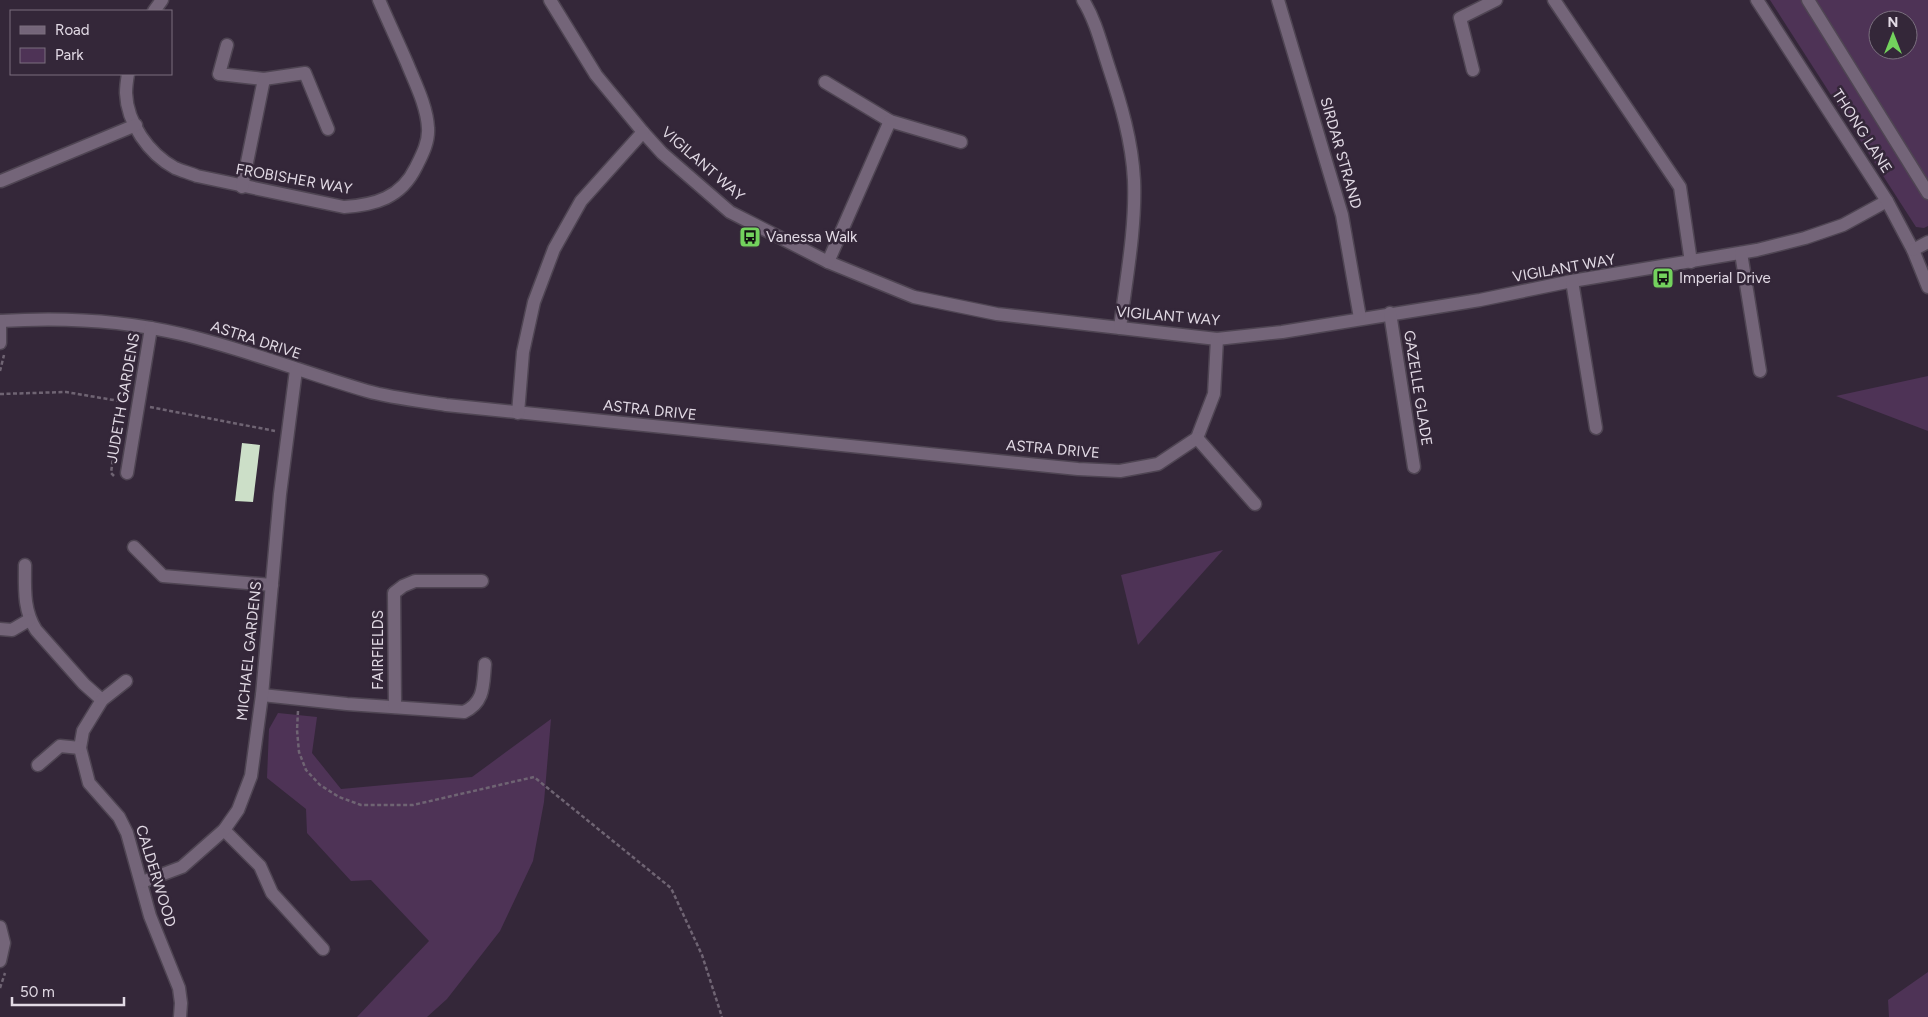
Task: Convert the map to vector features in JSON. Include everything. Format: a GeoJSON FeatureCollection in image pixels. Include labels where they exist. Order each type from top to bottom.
{"type":"FeatureCollection","features":[{"type":"Feature","properties":{"kind":"street","name":"FROBISHER WAY"},"geometry":{"type":"LineString","coordinates":[[128,75],[126,93],[129,110],[136,125],[150,150],[175,168],[197,176],[242,187],[344,208],[368,206],[389,198],[412,176],[425,149],[428,129],[426,113],[415,82],[379,0]]}},
{"type":"Feature","properties":{"kind":"street","name":"VIGILANT WAY"},"geometry":{"type":"LineString","coordinates":[[550,0],[596,75],[643,132],[662,153],[730,212],[828,262],[914,297],[997,314],[1217,339],[1282,332],[1390,313],[1480,300],[1741,253],[1805,238],[1843,225],[1887,201]]}},
{"type":"Feature","properties":{"kind":"street"},"geometry":{"type":"LineString","coordinates":[[1083,0],[1094,17],[1121,103],[1134,178],[1134,205],[1120,328]]}},
{"type":"Feature","properties":{"kind":"street","name":"SIRDAR STRAND"},"geometry":{"type":"LineString","coordinates":[[1278,0],[1342,215],[1360,318]]}},
{"type":"Feature","properties":{"kind":"street"},"geometry":{"type":"LineString","coordinates":[[1472,70],[1460,18],[1496,0]]}},
{"type":"Feature","properties":{"kind":"street"},"geometry":{"type":"LineString","coordinates":[[1554,0],[1680,187],[1691,262]]}},
{"type":"Feature","properties":{"kind":"street","name":"THONG LANE"},"geometry":{"type":"LineString","coordinates":[[1757,0],[1887,201],[1914,250],[1928,286]]}},
{"type":"Feature","properties":{"kind":"street"},"geometry":{"type":"LineString","coordinates":[[1808,0],[1928,193]]}},
{"type":"Feature","properties":{"kind":"street"},"geometry":{"type":"LineString","coordinates":[[227,45],[220,74],[264,79],[305,73],[328,129]]}},
{"type":"Feature","properties":{"kind":"street"},"geometry":{"type":"LineString","coordinates":[[242,187],[264,79]]}},
{"type":"Feature","properties":{"kind":"street"},"geometry":{"type":"LineString","coordinates":[[825,82],[890,121],[961,142]]}},
{"type":"Feature","properties":{"kind":"street"},"geometry":{"type":"LineString","coordinates":[[828,262],[890,121]]}},
{"type":"Feature","properties":{"kind":"street"},"geometry":{"type":"LineString","coordinates":[[1,181],[136,125]]}},
{"type":"Feature","properties":{"kind":"street"},"geometry":{"type":"LineString","coordinates":[[518,413],[523,352],[534,302],[554,249],[581,201],[643,132]]}},
{"type":"Feature","properties":{"kind":"street"},"geometry":{"type":"LineString","coordinates":[[1914,250],[1928,242]]}},
{"type":"Feature","properties":{"kind":"street"},"geometry":{"type":"LineString","coordinates":[[1741,253],[1760,371]]}},
{"type":"Feature","properties":{"kind":"street"},"geometry":{"type":"LineString","coordinates":[[1572,282],[1596,428]]}},
{"type":"Feature","properties":{"kind":"street","name":"GAZELLE GLADE"},"geometry":{"type":"LineString","coordinates":[[1390,313],[1414,467]]}},
{"type":"Feature","properties":{"kind":"street","name":"ASTRA DRIVE"},"geometry":{"type":"LineString","coordinates":[[0,321],[69,319],[151,328],[248,352],[296,370],[370,392],[446,405],[1078,469],[1120,471],[1158,464],[1197,438]]}},
{"type":"Feature","properties":{"kind":"street"},"geometry":{"type":"LineString","coordinates":[[0,321],[3,347]]}},
{"type":"Feature","properties":{"kind":"street","name":"JUDETH GARDENS"},"geometry":{"type":"LineString","coordinates":[[121,475],[151,328]]}},
{"type":"Feature","properties":{"kind":"street"},"geometry":{"type":"LineString","coordinates":[[1217,339],[1214,394],[1197,438],[1255,504]]}},
{"type":"Feature","properties":{"kind":"street","name":"MICHAEL GARDENS"},"geometry":{"type":"LineString","coordinates":[[142,882],[182,867],[224,830],[238,810],[251,776],[262,695],[280,494],[296,370]]}},
{"type":"Feature","properties":{"kind":"street"},"geometry":{"type":"LineString","coordinates":[[134,547],[163,576],[272,585]]}},
{"type":"Feature","properties":{"kind":"street"},"geometry":{"type":"LineString","coordinates":[[24,564],[26,605],[29,620],[84,684],[102,700]]}},
{"type":"Feature","properties":{"kind":"street","name":"FAIRFIELDS"},"geometry":{"type":"LineString","coordinates":[[395,707],[394,593],[403,586],[415,582],[482,582]]}},
{"type":"Feature","properties":{"kind":"street"},"geometry":{"type":"LineString","coordinates":[[0,629],[12,630],[29,620]]}},
{"type":"Feature","properties":{"kind":"street","name":"FAIRFIELDS"},"geometry":{"type":"LineString","coordinates":[[262,695],[464,712],[474,707],[482,694],[485,664]]}},
{"type":"Feature","properties":{"kind":"street"},"geometry":{"type":"LineString","coordinates":[[38,764],[60,746],[80,748],[83,731],[102,700],[126,681]]}},
{"type":"Feature","properties":{"kind":"street","name":"CALDERWOOD"},"geometry":{"type":"LineString","coordinates":[[80,748],[89,783],[119,817],[127,833],[150,916],[179,988],[182,1002],[180,1017]]}},
{"type":"Feature","properties":{"kind":"street"},"geometry":{"type":"LineString","coordinates":[[224,830],[260,866],[272,894],[323,949]]}},
{"type":"Feature","properties":{"kind":"street"},"geometry":{"type":"LineString","coordinates":[[0,927],[4,942],[0,961]]}},
{"type":"Feature","properties":{"kind":"path"},"geometry":{"type":"LineString","coordinates":[[0,371],[3,347]]}},
{"type":"Feature","properties":{"kind":"path"},"geometry":{"type":"LineString","coordinates":[[121,475],[111,474],[113,457],[123,451]]}},
{"type":"Feature","properties":{"kind":"path"},"geometry":{"type":"LineString","coordinates":[[300,698],[297,730],[298,745],[306,770],[320,785],[339,797],[361,805],[413,805],[534,777],[671,888],[702,956],[722,1017]]}},
{"type":"Feature","properties":{"kind":"green space"},"geometry":{"type":"Polygon","coordinates":[[[1770,0],[1928,0],[1928,226],[1924,228],[1916,227],[1770,0]]]}},
{"type":"Feature","properties":{"kind":"green space"},"geometry":{"type":"Polygon","coordinates":[[[1928,376],[1928,431],[1836,396],[1928,376]]]}},
{"type":"Feature","properties":{"kind":"green space"},"geometry":{"type":"Polygon","coordinates":[[[1223,550],[1138,645],[1121,575],[1223,550]]]}},
{"type":"Feature","properties":{"kind":"green space"},"geometry":{"type":"Polygon","coordinates":[[[278,713],[317,717],[312,753],[341,789],[472,777],[551,719],[544,802],[533,861],[500,931],[447,999],[427,1017],[357,1017],[429,941],[371,880],[351,881],[307,833],[306,809],[267,778],[269,729],[278,713]]]}},
{"type":"Feature","properties":{"kind":"green space"},"geometry":{"type":"Polygon","coordinates":[[[1928,972],[1928,1017],[1889,1017],[1888,1000],[1928,972]]]}},
{"type":"Feature","properties":{"kind":"building"},"geometry":{"type":"Polygon","coordinates":[[[242,443],[260,445],[253,502],[235,501],[242,443]]]}},
{"type":"Feature","properties":{"kind":"place","name":"Vanessa Walk"},"geometry":{"type":"Point","coordinates":[750,237]}},
{"type":"Feature","properties":{"kind":"place","name":"Imperial Drive"},"geometry":{"type":"Point","coordinates":[1663,278]}}]}
